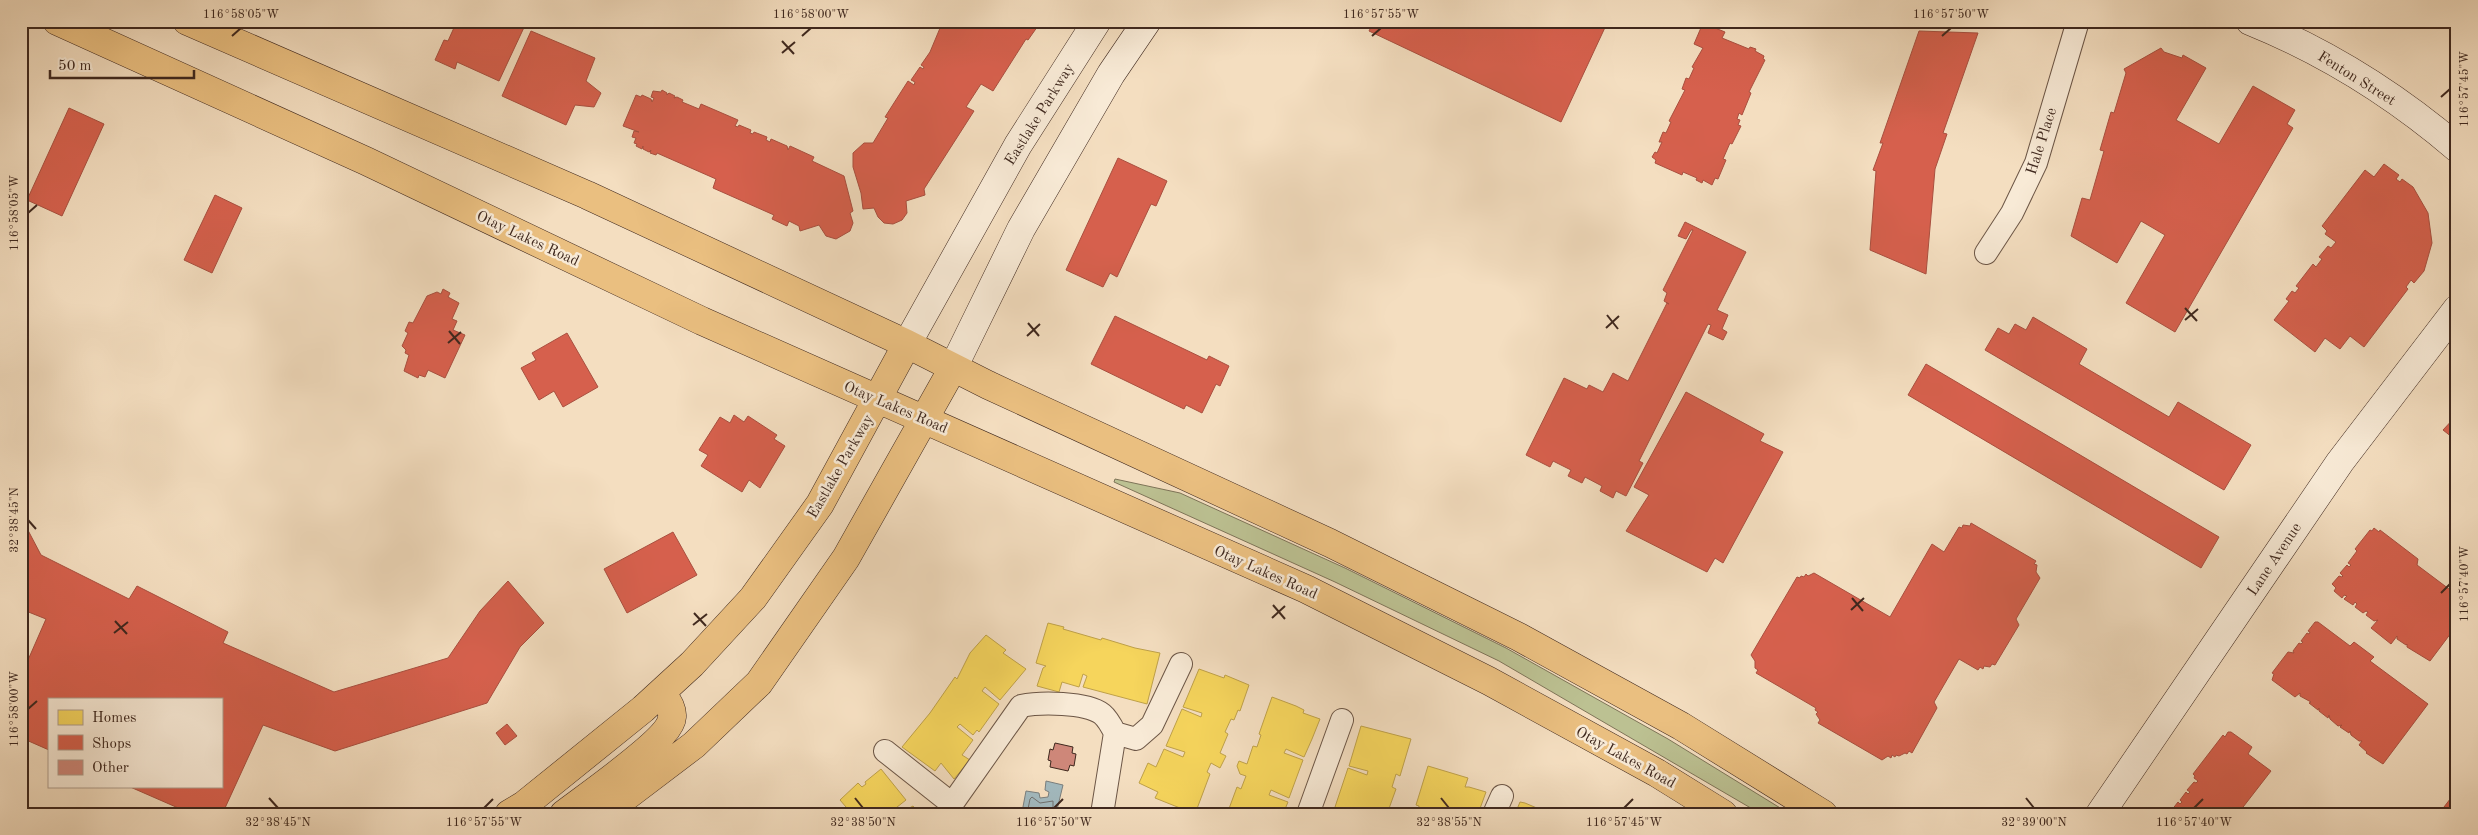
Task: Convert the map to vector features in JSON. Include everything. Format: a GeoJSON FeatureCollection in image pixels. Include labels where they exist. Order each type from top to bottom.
{"type":"FeatureCollection","features":[{"type":"Feature","properties":{"kind":"main road","name":"Otay Lakes Road"},"geometry":{"type":"LineString","coordinates":[[57,21],[366,161],[702,321],[878,400],[926,419],[1314,594],[1489,681],[1657,773],[1724,814]]}},
{"type":"Feature","properties":{"kind":"main road"},"geometry":{"type":"LineString","coordinates":[[187,21],[586,194],[907,344],[953,368],[1330,543],[1519,637],[1681,726],[1823,814]]}},
{"type":"Feature","properties":{"kind":"main road","name":"Eastlake Parkway"},"geometry":{"type":"LineString","coordinates":[[509,814],[524,805],[662,693],[753,598],[820,504],[1018,145],[1098,21]]}},
{"type":"Feature","properties":{"kind":"main road"},"geometry":{"type":"LineString","coordinates":[[602,814],[694,745],[759,683],[846,558],[926,419],[1021,229],[1111,74],[1147,21]]}},
{"type":"Feature","properties":{"kind":"main road","name":"Fenton Street"},"geometry":{"type":"LineString","coordinates":[[2250,21],[2335,63],[2427,122],[2457,148]]}},
{"type":"Feature","properties":{"kind":"main road","name":"Lane Avenue"},"geometry":{"type":"LineString","coordinates":[[2100,814],[2340,462],[2457,310]]}},
{"type":"Feature","properties":{"kind":"main road"},"geometry":{"type":"LineString","coordinates":[[564,814],[611,779],[666,731],[672,718],[671,709],[662,693]]}},
{"type":"Feature","properties":{"kind":"street","name":"Hale Place"},"geometry":{"type":"LineString","coordinates":[[1986,253],[2012,213],[2036,163],[2078,21]]}},
{"type":"Feature","properties":{"kind":"street"},"geometry":{"type":"LineString","coordinates":[[1115,733],[1136,739],[1152,725],[1181,664]]}},
{"type":"Feature","properties":{"kind":"street"},"geometry":{"type":"LineString","coordinates":[[885,751],[952,809],[1021,706],[1042,703],[1085,708],[1102,713],[1112,725],[1115,733],[1102,814]]}},
{"type":"Feature","properties":{"kind":"street"},"geometry":{"type":"LineString","coordinates":[[1308,814],[1342,720]]}},
{"type":"Feature","properties":{"kind":"green space"},"geometry":{"type":"Polygon","coordinates":[[[1115,479],[1180,493],[1345,568],[1506,648],[1668,739],[1790,814],[1761,814],[1499,661],[1335,582],[1114,482],[1115,479]]]}},
{"type":"Feature","properties":{"kind":"water"},"geometry":{"type":"Polygon","coordinates":[[[1046,781],[1063,785],[1056,814],[1022,812],[1026,791],[1039,793],[1040,798],[1048,797],[1049,792],[1045,790],[1046,781]]]}},
{"type":"Feature","properties":{"kind":"building: Homes"},"geometry":{"type":"Polygon","coordinates":[[[1048,623],[1101,640],[1102,638],[1160,653],[1147,704],[1083,687],[1087,676],[1083,674],[1079,687],[1062,682],[1059,692],[1037,686],[1043,668],[1046,666],[1036,663],[1048,623]]]}},
{"type":"Feature","properties":{"kind":"building: Homes"},"geometry":{"type":"Polygon","coordinates":[[[986,635],[1006,650],[1003,653],[1026,669],[1000,700],[985,687],[982,691],[999,704],[979,732],[977,730],[973,735],[960,724],[957,727],[973,740],[962,755],[970,760],[954,779],[941,763],[935,771],[902,747],[930,713],[955,677],[957,679],[970,653],[986,635]]]}},
{"type":"Feature","properties":{"kind":"building: Homes"},"geometry":{"type":"Polygon","coordinates":[[[1199,669],[1224,678],[1225,675],[1249,685],[1240,711],[1238,710],[1234,720],[1231,719],[1225,732],[1228,734],[1220,753],[1226,756],[1220,768],[1211,763],[1207,772],[1210,774],[1195,814],[1155,798],[1158,792],[1139,783],[1148,763],[1156,767],[1164,749],[1183,757],[1185,752],[1166,746],[1182,709],[1201,717],[1202,713],[1183,707],[1199,669]]]}},
{"type":"Feature","properties":{"kind":"building: Homes"},"geometry":{"type":"Polygon","coordinates":[[[1272,697],[1296,706],[1304,710],[1303,713],[1320,719],[1304,757],[1286,749],[1284,753],[1303,760],[1289,798],[1271,790],[1269,795],[1288,802],[1283,814],[1227,814],[1237,787],[1241,789],[1246,776],[1240,774],[1237,766],[1239,761],[1247,764],[1253,746],[1257,747],[1261,735],[1259,734],[1272,697]]]}},
{"type":"Feature","properties":{"kind":"building: Homes"},"geometry":{"type":"Polygon","coordinates":[[[1361,726],[1411,739],[1400,776],[1396,774],[1392,787],[1396,789],[1387,814],[1353,814],[1335,807],[1348,768],[1367,775],[1368,771],[1349,766],[1361,726]]]}},
{"type":"Feature","properties":{"kind":"building: Homes"},"geometry":{"type":"Polygon","coordinates":[[[1428,766],[1468,778],[1465,787],[1486,792],[1478,814],[1470,811],[1468,814],[1418,814],[1419,806],[1416,805],[1428,766]]]}},
{"type":"Feature","properties":{"kind":"building: Homes"},"geometry":{"type":"Polygon","coordinates":[[[881,769],[906,800],[892,811],[894,814],[852,814],[840,800],[858,783],[862,787],[866,784],[865,782],[881,769]]]}},
{"type":"Feature","properties":{"kind":"building: Homes"},"geometry":{"type":"Polygon","coordinates":[[[1520,802],[1525,803],[1551,814],[1515,814],[1520,802]]]}},
{"type":"Feature","properties":{"kind":"building: Homes"},"geometry":{"type":"Polygon","coordinates":[[[913,806],[920,814],[897,814],[902,809],[904,811],[913,806]]]}},
{"type":"Feature","properties":{"kind":"building: Shops"},"geometry":{"type":"Polygon","coordinates":[[[457,21],[527,21],[499,81],[457,62],[455,69],[435,60],[444,40],[448,41],[457,21]]]}},
{"type":"Feature","properties":{"kind":"building: Shops"},"geometry":{"type":"Polygon","coordinates":[[[943,21],[1040,23],[1028,40],[1026,39],[993,91],[981,84],[966,107],[974,111],[924,189],[925,195],[906,201],[907,213],[902,220],[893,224],[884,223],[878,217],[874,208],[863,209],[861,193],[853,167],[853,153],[864,143],[873,143],[888,118],[885,117],[908,81],[914,85],[915,82],[911,80],[920,67],[923,69],[924,67],[921,65],[930,52],[943,21]]]}},
{"type":"Feature","properties":{"kind":"building: Shops"},"geometry":{"type":"Polygon","coordinates":[[[1374,21],[1608,21],[1561,122],[1369,31],[1374,21]]]}},
{"type":"Feature","properties":{"kind":"building: Shops"},"geometry":{"type":"Polygon","coordinates":[[[1703,23],[1725,32],[1722,38],[1749,49],[1750,47],[1756,49],[1755,51],[1764,56],[1763,59],[1765,60],[1749,92],[1751,93],[1742,115],[1739,113],[1737,119],[1740,120],[1738,125],[1741,126],[1732,144],[1730,143],[1723,159],[1726,160],[1718,179],[1715,178],[1712,185],[1703,180],[1702,183],[1696,180],[1697,178],[1683,172],[1682,175],[1655,163],[1656,160],[1652,157],[1655,152],[1657,153],[1662,142],[1659,142],[1663,132],[1666,133],[1671,122],[1669,121],[1685,90],[1682,89],[1686,78],[1689,79],[1694,68],[1692,67],[1703,48],[1694,44],[1703,23]]]}},
{"type":"Feature","properties":{"kind":"building: Shops"},"geometry":{"type":"Polygon","coordinates":[[[531,31],[595,58],[586,81],[601,93],[594,107],[575,105],[566,125],[502,96],[531,31]]]}},
{"type":"Feature","properties":{"kind":"building: Shops"},"geometry":{"type":"Polygon","coordinates":[[[1919,31],[1978,33],[1943,133],[1947,134],[1935,169],[1926,274],[1870,250],[1876,171],[1873,170],[1883,143],[1880,143],[1919,31]]]}},
{"type":"Feature","properties":{"kind":"building: Shops"},"geometry":{"type":"Polygon","coordinates":[[[2161,48],[2164,52],[2182,58],[2183,55],[2206,68],[2176,120],[2219,144],[2253,86],[2295,110],[2287,124],[2293,128],[2175,332],[2126,303],[2165,235],[2141,221],[2117,263],[2071,236],[2082,198],[2090,200],[2104,151],[2100,150],[2111,112],[2114,113],[2126,73],[2124,69],[2161,48]]]}},
{"type":"Feature","properties":{"kind":"building: Shops"},"geometry":{"type":"Polygon","coordinates":[[[662,90],[667,95],[669,93],[675,96],[674,98],[677,97],[683,100],[682,102],[699,109],[701,104],[738,120],[735,126],[738,127],[739,125],[751,130],[750,133],[753,134],[754,132],[767,137],[766,140],[770,142],[771,139],[787,146],[788,150],[790,146],[814,157],[812,161],[844,176],[853,211],[850,213],[853,223],[850,231],[836,239],[826,236],[819,225],[800,231],[799,226],[789,221],[787,226],[772,219],[774,215],[713,188],[716,179],[657,153],[656,155],[650,153],[651,150],[649,152],[643,149],[643,146],[642,149],[636,146],[637,144],[634,143],[636,138],[632,137],[634,131],[639,132],[623,126],[636,95],[641,97],[642,95],[651,99],[652,102],[654,98],[651,97],[653,91],[661,92],[662,90]]]}},
{"type":"Feature","properties":{"kind":"building: Shops"},"geometry":{"type":"Polygon","coordinates":[[[69,108],[104,124],[62,216],[27,200],[69,108]]]}},
{"type":"Feature","properties":{"kind":"building: Shops"},"geometry":{"type":"Polygon","coordinates":[[[1118,158],[1167,181],[1156,206],[1151,204],[1117,277],[1110,273],[1103,287],[1066,270],[1118,158]]]}},
{"type":"Feature","properties":{"kind":"building: Shops"},"geometry":{"type":"Polygon","coordinates":[[[2384,164],[2399,175],[2396,179],[2400,182],[2402,179],[2413,187],[2428,213],[2432,243],[2424,271],[2414,283],[2411,280],[2406,287],[2408,289],[2364,347],[2350,336],[2340,349],[2325,338],[2315,352],[2274,320],[2289,301],[2286,299],[2292,291],[2295,293],[2299,288],[2296,286],[2313,264],[2316,267],[2322,259],[2319,257],[2328,246],[2331,248],[2336,242],[2325,234],[2327,231],[2322,226],[2365,170],[2374,177],[2384,164]]]}},
{"type":"Feature","properties":{"kind":"building: Shops"},"geometry":{"type":"Polygon","coordinates":[[[215,195],[242,208],[212,273],[184,260],[215,195]]]}},
{"type":"Feature","properties":{"kind":"building: Shops"},"geometry":{"type":"Polygon","coordinates":[[[1685,222],[1746,252],[1717,310],[1728,315],[1722,329],[1727,332],[1723,340],[1708,333],[1711,325],[1708,324],[1639,461],[1643,463],[1626,496],[1616,491],[1613,498],[1600,491],[1602,486],[1585,477],[1582,483],[1568,476],[1571,470],[1553,461],[1550,467],[1526,455],[1564,378],[1587,389],[1589,385],[1603,392],[1613,373],[1628,381],[1667,303],[1669,304],[1664,301],[1667,293],[1663,290],[1693,230],[1691,230],[1686,239],[1678,236],[1685,222]]]}},
{"type":"Feature","properties":{"kind":"building: Shops"},"geometry":{"type":"Polygon","coordinates":[[[443,289],[450,293],[448,297],[459,303],[452,319],[457,321],[453,330],[465,335],[445,378],[428,370],[425,377],[419,375],[418,378],[404,371],[409,355],[405,353],[406,350],[402,346],[408,333],[405,331],[409,322],[413,323],[427,296],[437,292],[441,294],[443,289]]]}},
{"type":"Feature","properties":{"kind":"building: Shops"},"geometry":{"type":"Polygon","coordinates":[[[1115,316],[1207,360],[1209,356],[1229,366],[1220,386],[1216,384],[1202,413],[1186,405],[1184,409],[1091,364],[1115,316]]]}},
{"type":"Feature","properties":{"kind":"building: Shops"},"geometry":{"type":"Polygon","coordinates":[[[2033,317],[2087,349],[2079,364],[2169,417],[2178,402],[2251,445],[2224,490],[1985,350],[1998,328],[2009,334],[2015,324],[2026,330],[2033,317]]]}},
{"type":"Feature","properties":{"kind":"building: Shops"},"geometry":{"type":"Polygon","coordinates":[[[567,333],[598,387],[563,407],[554,391],[539,400],[521,368],[536,360],[532,353],[567,333]]]}},
{"type":"Feature","properties":{"kind":"building: Shops"},"geometry":{"type":"Polygon","coordinates":[[[1926,364],[2219,537],[2201,568],[1908,395],[1926,364]]]}},
{"type":"Feature","properties":{"kind":"building: Shops"},"geometry":{"type":"Polygon","coordinates":[[[1686,392],[1764,434],[1760,441],[1783,452],[1723,563],[1715,558],[1707,572],[1626,531],[1649,495],[1634,487],[1686,392]]]}},
{"type":"Feature","properties":{"kind":"building: Shops"},"geometry":{"type":"Polygon","coordinates":[[[734,415],[744,422],[748,416],[777,435],[774,439],[785,446],[760,488],[749,480],[742,492],[701,466],[708,455],[699,450],[720,417],[730,423],[734,415]]]}},
{"type":"Feature","properties":{"kind":"building: Shops"},"geometry":{"type":"Polygon","coordinates":[[[2457,415],[2457,441],[2443,430],[2457,415]]]}},
{"type":"Feature","properties":{"kind":"building: Shops"},"geometry":{"type":"Polygon","coordinates":[[[21,517],[41,555],[129,599],[137,586],[228,632],[223,643],[334,692],[448,658],[480,611],[508,581],[544,623],[520,647],[487,703],[335,751],[263,725],[225,808],[209,814],[192,814],[133,788],[222,788],[222,698],[48,698],[48,750],[24,739],[21,732],[21,676],[46,619],[21,609],[21,517]]]}},
{"type":"Feature","properties":{"kind":"building: Shops"},"geometry":{"type":"Polygon","coordinates":[[[1971,523],[2036,561],[2034,564],[2037,565],[2036,572],[2040,578],[2016,619],[2019,625],[1995,665],[1992,664],[1990,667],[1984,666],[1983,669],[1980,667],[1978,670],[1959,659],[1934,702],[1937,708],[1912,753],[1909,751],[1907,754],[1896,755],[1895,757],[1892,755],[1891,758],[1888,756],[1882,760],[1818,723],[1820,720],[1816,714],[1818,712],[1815,710],[1816,708],[1756,673],[1758,670],[1755,668],[1755,661],[1751,655],[1797,577],[1800,578],[1806,574],[1808,576],[1814,573],[1890,617],[1932,544],[1944,552],[1959,527],[1962,528],[1963,525],[1970,526],[1971,523]]]}},
{"type":"Feature","properties":{"kind":"building: Shops"},"geometry":{"type":"Polygon","coordinates":[[[2374,528],[2379,532],[2380,530],[2418,559],[2417,565],[2457,595],[2457,625],[2430,661],[2407,647],[2407,644],[2397,639],[2397,636],[2391,644],[2371,628],[2378,620],[2374,621],[2366,615],[2368,612],[2363,613],[2355,607],[2357,604],[2355,602],[2353,605],[2344,599],[2347,596],[2344,595],[2342,598],[2334,591],[2336,588],[2332,584],[2339,576],[2343,576],[2340,573],[2347,565],[2349,567],[2351,565],[2348,563],[2357,551],[2355,549],[2370,530],[2372,531],[2374,528]]]}},
{"type":"Feature","properties":{"kind":"building: Shops"},"geometry":{"type":"Polygon","coordinates":[[[673,532],[697,575],[627,613],[604,569],[673,532]]]}},
{"type":"Feature","properties":{"kind":"building: Shops"},"geometry":{"type":"Polygon","coordinates":[[[2315,622],[2318,622],[2350,646],[2354,642],[2374,657],[2370,661],[2428,704],[2383,764],[2366,753],[2359,745],[2362,741],[2351,735],[2350,731],[2349,733],[2340,727],[2342,725],[2338,726],[2330,719],[2329,715],[2328,718],[2319,711],[2319,708],[2318,710],[2309,703],[2311,702],[2300,696],[2300,693],[2295,697],[2272,680],[2274,674],[2272,673],[2288,652],[2294,653],[2293,651],[2299,643],[2303,642],[2301,641],[2307,633],[2309,634],[2310,632],[2308,631],[2315,622]]]}},
{"type":"Feature","properties":{"kind":"building: Shops"},"geometry":{"type":"Polygon","coordinates":[[[507,724],[517,736],[505,745],[496,733],[507,724]]]}},
{"type":"Feature","properties":{"kind":"building: Shops"},"geometry":{"type":"Polygon","coordinates":[[[2228,732],[2231,732],[2252,747],[2248,754],[2271,771],[2240,811],[2244,814],[2173,814],[2171,811],[2178,802],[2180,804],[2182,802],[2180,800],[2186,792],[2188,794],[2190,792],[2187,790],[2194,782],[2198,781],[2194,778],[2193,774],[2223,735],[2225,737],[2228,732]]]}},
{"type":"Feature","properties":{"kind":"building: Shops"},"geometry":{"type":"Polygon","coordinates":[[[2457,790],[2457,814],[2453,814],[2444,807],[2457,790]]]}},
{"type":"Feature","properties":{"kind":"building: Other"},"geometry":{"type":"Polygon","coordinates":[[[1055,743],[1073,747],[1072,753],[1076,754],[1074,766],[1070,765],[1068,771],[1050,767],[1051,761],[1048,760],[1050,749],[1053,750],[1055,743]]]}}]}
